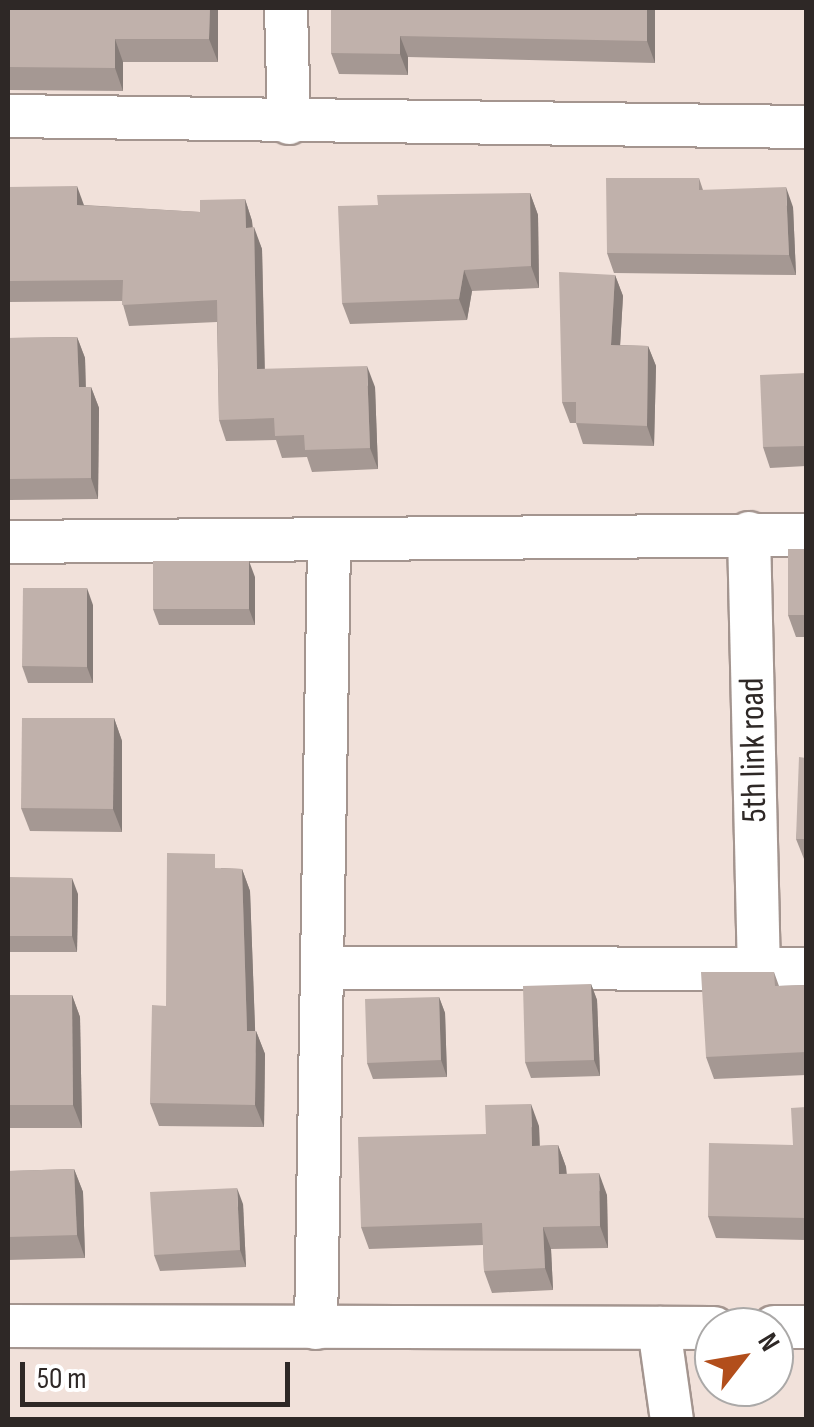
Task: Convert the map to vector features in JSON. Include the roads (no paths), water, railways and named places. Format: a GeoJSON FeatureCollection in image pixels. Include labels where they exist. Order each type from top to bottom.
{"type":"FeatureCollection","features":[{"type":"Feature","properties":{"kind":"street"},"geometry":{"type":"LineString","coordinates":[[286,8],[289,123]]}},
{"type":"Feature","properties":{"kind":"street"},"geometry":{"type":"LineString","coordinates":[[8,116],[289,123],[806,127]]}},
{"type":"Feature","properties":{"kind":"street"},"geometry":{"type":"LineString","coordinates":[[8,542],[329,545],[749,533],[806,535]]}},
{"type":"Feature","properties":{"kind":"street","name":"5th link road"},"geometry":{"type":"LineString","coordinates":[[749,533],[759,967]]}},
{"type":"Feature","properties":{"kind":"street"},"geometry":{"type":"LineString","coordinates":[[316,1328],[329,545]]}},
{"type":"Feature","properties":{"kind":"street"},"geometry":{"type":"LineString","coordinates":[[324,968],[806,969]]}},
{"type":"Feature","properties":{"kind":"street"},"geometry":{"type":"LineString","coordinates":[[8,1326],[694,1328]]}},
{"type":"Feature","properties":{"kind":"street"},"geometry":{"type":"LineString","coordinates":[[659,1328],[672,1420]]}}]}
